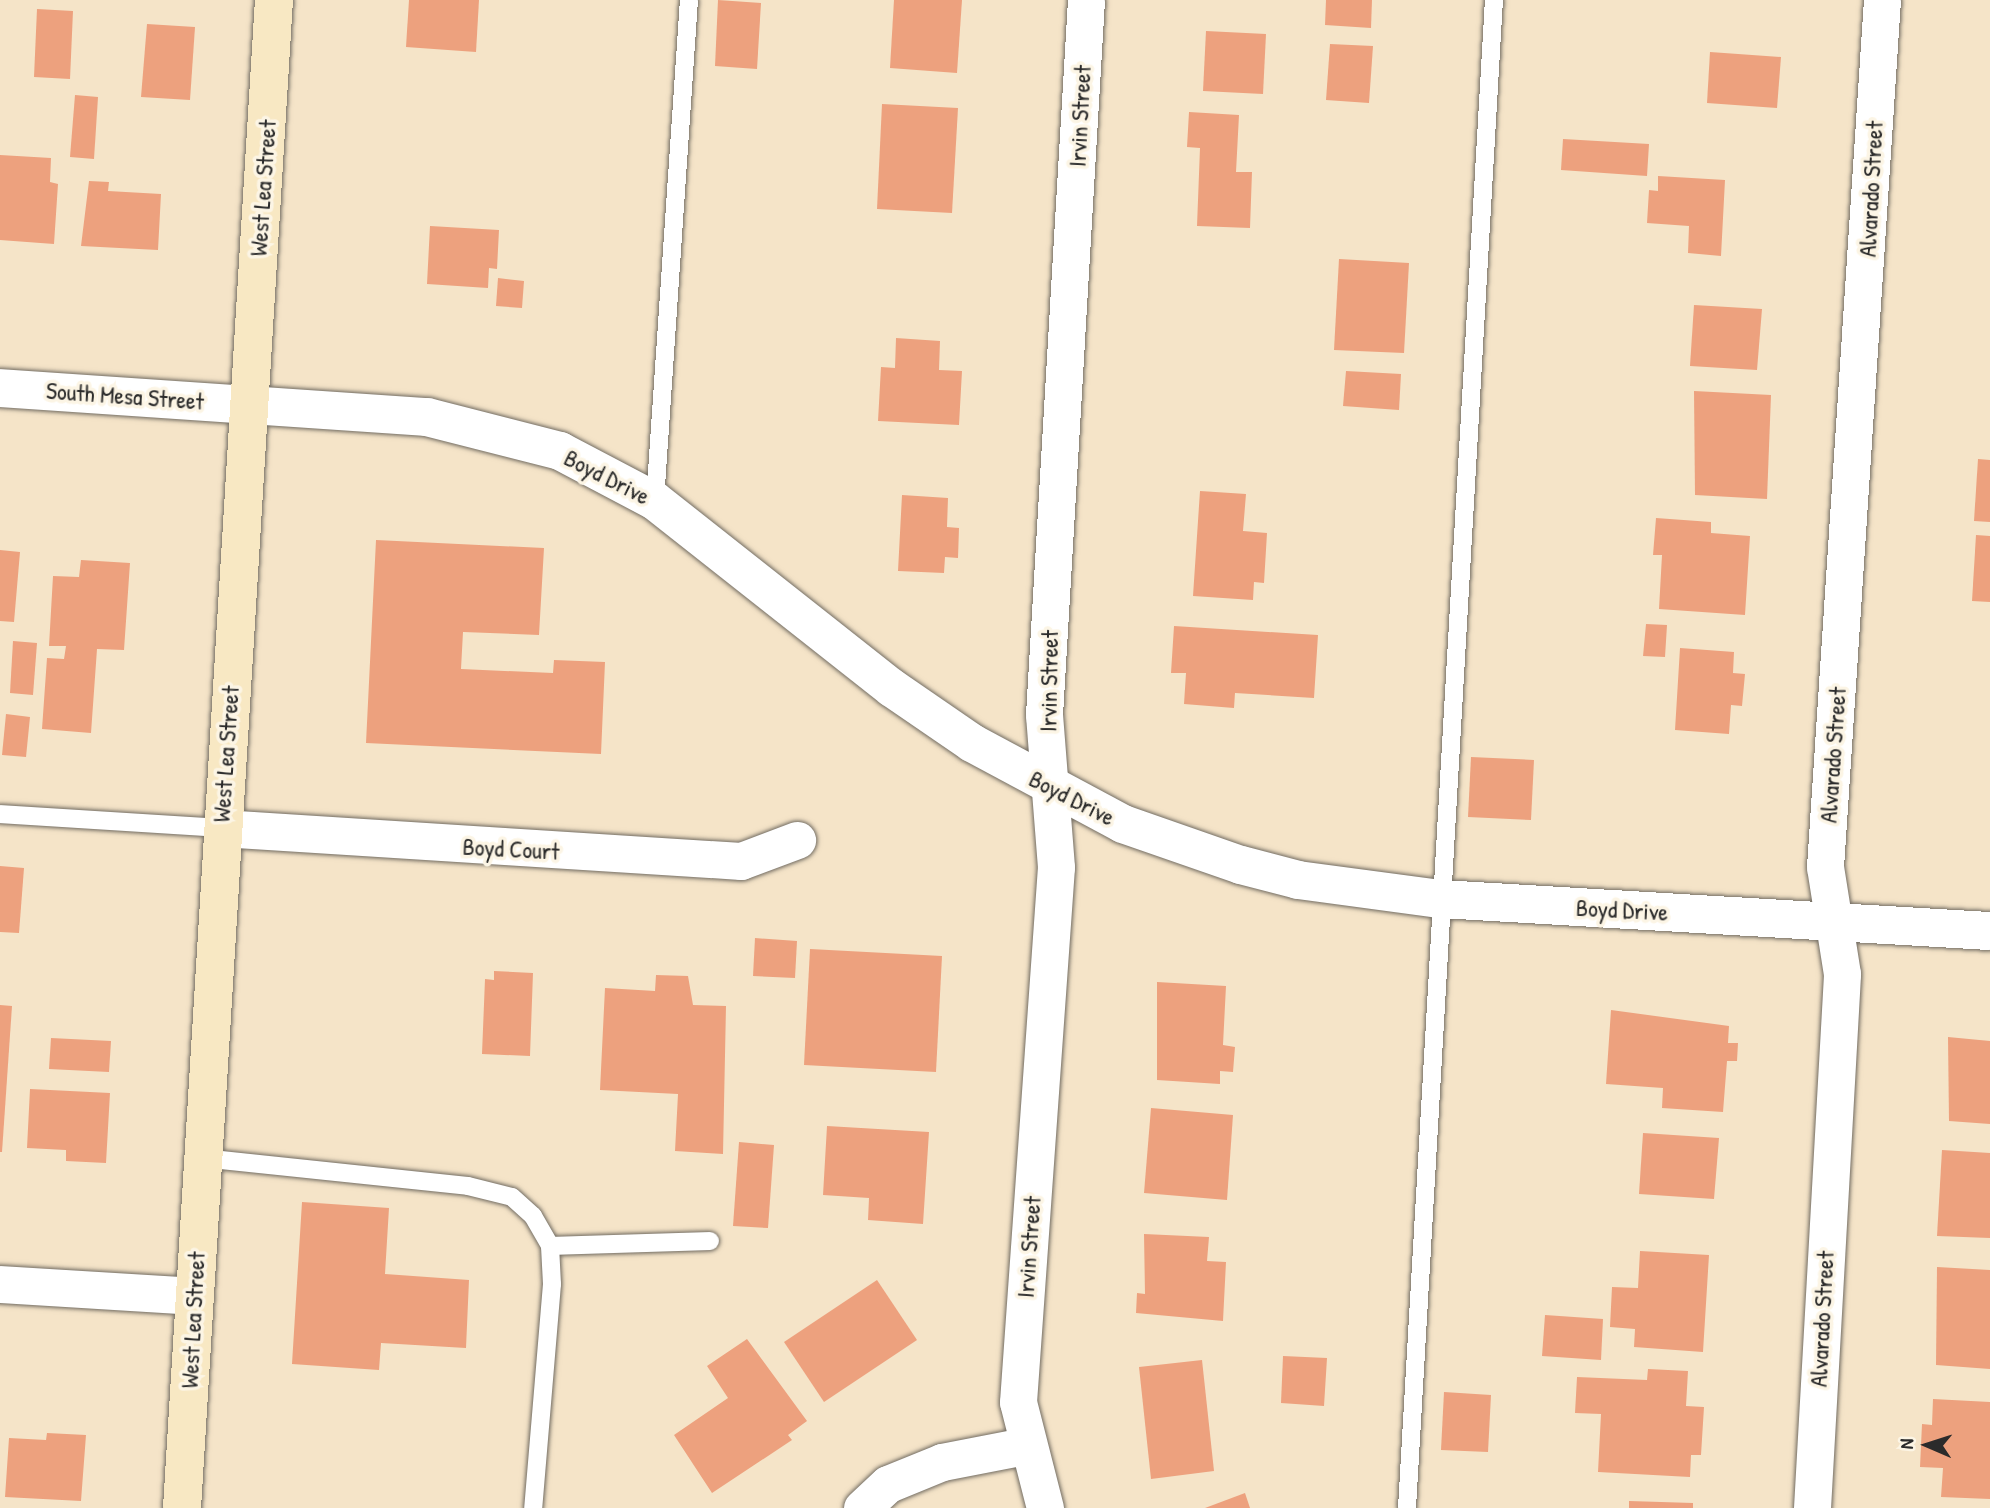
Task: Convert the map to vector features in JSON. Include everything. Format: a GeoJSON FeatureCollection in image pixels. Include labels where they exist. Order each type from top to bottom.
{"type":"FeatureCollection","features":[{"type":"Feature","properties":{"kind":"main road","name":"West Lea Street"},"geometry":{"type":"LineString","coordinates":[[182,1508],[221,828],[274,0]]}},
{"type":"Feature","properties":{"kind":"street","name":"Irvin Street"},"geometry":{"type":"LineString","coordinates":[[1045,1508],[1024,1446],[1018,1402],[1056,867],[1053,792],[1044,715],[1086,0]]}},
{"type":"Feature","properties":{"kind":"street","name":"Alvarado Street"},"geometry":{"type":"LineString","coordinates":[[1812,1508],[1842,974],[1825,867],[1882,0]]}},
{"type":"Feature","properties":{"kind":"street","name":"South Mesa Street"},"geometry":{"type":"LineString","coordinates":[[0,388],[250,405]]}},
{"type":"Feature","properties":{"kind":"street","name":"Boyd Drive"},"geometry":{"type":"LineString","coordinates":[[250,405],[427,417],[504,434],[560,452],[655,501],[891,688],[1053,792],[1123,824],[1252,868],[1441,899],[1990,930]]}},
{"type":"Feature","properties":{"kind":"street","name":"Boyd Court"},"geometry":{"type":"LineString","coordinates":[[221,828],[741,861],[797,840]]}},
{"type":"Feature","properties":{"kind":"street"},"geometry":{"type":"LineString","coordinates":[[0,1284],[194,1296]]}},
{"type":"Feature","properties":{"kind":"street"},"geometry":{"type":"LineString","coordinates":[[862,1508],[888,1485],[942,1462],[1024,1446]]}},
{"type":"Feature","properties":{"kind":"lane"},"geometry":{"type":"LineString","coordinates":[[655,501],[689,0]]}},
{"type":"Feature","properties":{"kind":"lane"},"geometry":{"type":"LineString","coordinates":[[1407,1508],[1494,0]]}},
{"type":"Feature","properties":{"kind":"lane"},"geometry":{"type":"LineString","coordinates":[[0,814],[221,828]]}},
{"type":"Feature","properties":{"kind":"lane"},"geometry":{"type":"LineString","coordinates":[[202,1158],[468,1186],[512,1197],[533,1216],[550,1246],[533,1508]]}},
{"type":"Feature","properties":{"kind":"lane"},"geometry":{"type":"LineString","coordinates":[[550,1246],[710,1241]]}},
{"type":"Feature","properties":{"kind":"building"},"geometry":{"type":"Polygon","coordinates":[[[409,0],[479,0],[476,52],[406,47],[409,0]]]}},
{"type":"Feature","properties":{"kind":"building"},"geometry":{"type":"Polygon","coordinates":[[[718,0],[761,3],[757,69],[715,66],[718,0]]]}},
{"type":"Feature","properties":{"kind":"building"},"geometry":{"type":"Polygon","coordinates":[[[894,0],[962,0],[957,73],[890,68],[894,0]]]}},
{"type":"Feature","properties":{"kind":"building"},"geometry":{"type":"Polygon","coordinates":[[[1326,0],[1372,0],[1371,28],[1325,25],[1326,0]]]}},
{"type":"Feature","properties":{"kind":"building"},"geometry":{"type":"Polygon","coordinates":[[[37,9],[73,11],[70,79],[34,77],[37,9]]]}},
{"type":"Feature","properties":{"kind":"building"},"geometry":{"type":"Polygon","coordinates":[[[147,24],[195,27],[190,100],[141,97],[147,24]]]}},
{"type":"Feature","properties":{"kind":"building"},"geometry":{"type":"Polygon","coordinates":[[[1206,31],[1266,34],[1263,94],[1203,91],[1206,31]]]}},
{"type":"Feature","properties":{"kind":"building"},"geometry":{"type":"Polygon","coordinates":[[[1330,44],[1373,46],[1369,103],[1326,100],[1330,44]]]}},
{"type":"Feature","properties":{"kind":"building"},"geometry":{"type":"Polygon","coordinates":[[[1710,52],[1781,57],[1777,108],[1707,103],[1710,52]]]}},
{"type":"Feature","properties":{"kind":"building"},"geometry":{"type":"Polygon","coordinates":[[[75,95],[98,97],[94,159],[70,157],[75,95]]]}},
{"type":"Feature","properties":{"kind":"building"},"geometry":{"type":"Polygon","coordinates":[[[882,104],[958,108],[952,213],[877,209],[882,104]]]}},
{"type":"Feature","properties":{"kind":"building"},"geometry":{"type":"Polygon","coordinates":[[[1189,112],[1239,115],[1236,172],[1252,172],[1250,228],[1197,226],[1200,148],[1187,147],[1189,112]]]}},
{"type":"Feature","properties":{"kind":"building"},"geometry":{"type":"Polygon","coordinates":[[[1563,139],[1649,144],[1647,176],[1561,170],[1563,139]]]}},
{"type":"Feature","properties":{"kind":"building"},"geometry":{"type":"Polygon","coordinates":[[[0,155],[51,158],[50,182],[58,184],[54,244],[0,240],[0,155]]]}},
{"type":"Feature","properties":{"kind":"building"},"geometry":{"type":"Polygon","coordinates":[[[1658,176],[1725,180],[1721,256],[1688,253],[1689,226],[1647,223],[1649,190],[1658,191],[1658,176]]]}},
{"type":"Feature","properties":{"kind":"building"},"geometry":{"type":"Polygon","coordinates":[[[89,181],[109,182],[108,191],[161,194],[158,250],[81,246],[89,181]]]}},
{"type":"Feature","properties":{"kind":"building"},"geometry":{"type":"Polygon","coordinates":[[[430,226],[499,230],[497,269],[489,268],[488,288],[427,284],[430,226]]]}},
{"type":"Feature","properties":{"kind":"building"},"geometry":{"type":"Polygon","coordinates":[[[1339,259],[1409,263],[1404,353],[1334,350],[1339,259]]]}},
{"type":"Feature","properties":{"kind":"building"},"geometry":{"type":"Polygon","coordinates":[[[498,278],[524,281],[522,308],[496,306],[498,278]]]}},
{"type":"Feature","properties":{"kind":"building"},"geometry":{"type":"Polygon","coordinates":[[[1694,305],[1762,309],[1757,370],[1690,366],[1694,305]]]}},
{"type":"Feature","properties":{"kind":"building"},"geometry":{"type":"Polygon","coordinates":[[[896,338],[940,341],[939,370],[962,371],[959,425],[878,421],[881,367],[895,368],[896,338]]]}},
{"type":"Feature","properties":{"kind":"building"},"geometry":{"type":"Polygon","coordinates":[[[1346,371],[1401,374],[1399,410],[1343,406],[1346,371]]]}},
{"type":"Feature","properties":{"kind":"building"},"geometry":{"type":"Polygon","coordinates":[[[1694,391],[1771,395],[1767,499],[1695,495],[1694,391]]]}},
{"type":"Feature","properties":{"kind":"building"},"geometry":{"type":"Polygon","coordinates":[[[1978,459],[1990,460],[1990,522],[1974,521],[1978,459]]]}},
{"type":"Feature","properties":{"kind":"building"},"geometry":{"type":"Polygon","coordinates":[[[1200,491],[1246,494],[1243,531],[1267,533],[1264,583],[1254,582],[1253,600],[1193,596],[1200,491]]]}},
{"type":"Feature","properties":{"kind":"building"},"geometry":{"type":"Polygon","coordinates":[[[902,495],[948,498],[947,527],[959,528],[958,558],[945,557],[944,573],[898,571],[902,495]]]}},
{"type":"Feature","properties":{"kind":"building"},"geometry":{"type":"Polygon","coordinates":[[[1656,518],[1711,522],[1711,533],[1750,536],[1745,615],[1659,609],[1662,555],[1653,555],[1656,518]]]}},
{"type":"Feature","properties":{"kind":"building"},"geometry":{"type":"Polygon","coordinates":[[[1976,535],[1990,536],[1990,602],[1972,601],[1976,535]]]}},
{"type":"Feature","properties":{"kind":"building"},"geometry":{"type":"Polygon","coordinates":[[[376,540],[544,548],[539,635],[463,632],[461,669],[553,673],[554,660],[605,662],[601,754],[366,743],[376,540]]]}},
{"type":"Feature","properties":{"kind":"building"},"geometry":{"type":"Polygon","coordinates":[[[0,550],[20,552],[14,622],[0,621],[0,550]]]}},
{"type":"Feature","properties":{"kind":"building"},"geometry":{"type":"Polygon","coordinates":[[[81,560],[130,563],[124,650],[97,649],[91,733],[42,729],[47,658],[64,659],[66,646],[49,646],[53,576],[79,577],[81,560]]]}},
{"type":"Feature","properties":{"kind":"building"},"geometry":{"type":"Polygon","coordinates":[[[1646,624],[1667,625],[1665,657],[1643,656],[1646,624]]]}},
{"type":"Feature","properties":{"kind":"building"},"geometry":{"type":"Polygon","coordinates":[[[1174,626],[1318,635],[1314,698],[1235,693],[1234,708],[1184,704],[1186,673],[1171,673],[1174,626]]]}},
{"type":"Feature","properties":{"kind":"building"},"geometry":{"type":"Polygon","coordinates":[[[13,641],[37,643],[33,695],[10,693],[13,641]]]}},
{"type":"Feature","properties":{"kind":"building"},"geometry":{"type":"Polygon","coordinates":[[[1680,648],[1734,652],[1733,673],[1745,674],[1742,706],[1731,705],[1729,734],[1675,730],[1680,648]]]}},
{"type":"Feature","properties":{"kind":"building"},"geometry":{"type":"Polygon","coordinates":[[[6,714],[30,717],[26,757],[2,755],[6,714]]]}},
{"type":"Feature","properties":{"kind":"building"},"geometry":{"type":"Polygon","coordinates":[[[1471,757],[1534,760],[1531,820],[1468,817],[1471,757]]]}},
{"type":"Feature","properties":{"kind":"building"},"geometry":{"type":"Polygon","coordinates":[[[0,866],[24,868],[19,933],[0,932],[0,866]]]}},
{"type":"Feature","properties":{"kind":"building"},"geometry":{"type":"Polygon","coordinates":[[[755,938],[797,941],[795,978],[753,976],[755,938]]]}},
{"type":"Feature","properties":{"kind":"building"},"geometry":{"type":"Polygon","coordinates":[[[810,949],[942,956],[936,1072],[804,1065],[810,949]]]}},
{"type":"Feature","properties":{"kind":"building"},"geometry":{"type":"Polygon","coordinates":[[[494,971],[533,973],[530,1056],[482,1054],[485,979],[494,980],[494,971]]]}},
{"type":"Feature","properties":{"kind":"building"},"geometry":{"type":"Polygon","coordinates":[[[656,975],[688,976],[693,1005],[726,1006],[723,1154],[675,1151],[678,1094],[600,1090],[605,988],[655,991],[656,975]]]}},
{"type":"Feature","properties":{"kind":"building"},"geometry":{"type":"Polygon","coordinates":[[[1157,982],[1226,986],[1223,1045],[1235,1047],[1233,1072],[1220,1071],[1220,1084],[1157,1080],[1157,982]]]}},
{"type":"Feature","properties":{"kind":"building"},"geometry":{"type":"Polygon","coordinates":[[[0,1005],[12,1006],[2,1152],[0,1152],[0,1005]]]}},
{"type":"Feature","properties":{"kind":"building"},"geometry":{"type":"Polygon","coordinates":[[[1611,1010],[1729,1026],[1728,1043],[1738,1043],[1737,1061],[1727,1061],[1723,1112],[1662,1108],[1663,1088],[1606,1084],[1611,1010]]]}},
{"type":"Feature","properties":{"kind":"building"},"geometry":{"type":"Polygon","coordinates":[[[1948,1037],[1990,1041],[1990,1124],[1949,1121],[1948,1037]]]}},
{"type":"Feature","properties":{"kind":"building"},"geometry":{"type":"Polygon","coordinates":[[[51,1038],[111,1041],[109,1072],[49,1069],[51,1038]]]}},
{"type":"Feature","properties":{"kind":"building"},"geometry":{"type":"Polygon","coordinates":[[[30,1089],[110,1093],[106,1163],[66,1161],[66,1150],[27,1148],[30,1089]]]}},
{"type":"Feature","properties":{"kind":"building"},"geometry":{"type":"Polygon","coordinates":[[[1151,1108],[1233,1115],[1227,1200],[1144,1193],[1151,1108]]]}},
{"type":"Feature","properties":{"kind":"building"},"geometry":{"type":"Polygon","coordinates":[[[827,1126],[929,1132],[923,1224],[868,1220],[869,1198],[823,1195],[827,1126]]]}},
{"type":"Feature","properties":{"kind":"building"},"geometry":{"type":"Polygon","coordinates":[[[1643,1133],[1719,1138],[1714,1199],[1639,1194],[1643,1133]]]}},
{"type":"Feature","properties":{"kind":"building"},"geometry":{"type":"Polygon","coordinates":[[[739,1142],[774,1145],[768,1228],[733,1226],[739,1142]]]}},
{"type":"Feature","properties":{"kind":"building"},"geometry":{"type":"Polygon","coordinates":[[[1942,1150],[1990,1153],[1990,1238],[1937,1236],[1942,1150]]]}},
{"type":"Feature","properties":{"kind":"building"},"geometry":{"type":"Polygon","coordinates":[[[302,1202],[389,1208],[385,1274],[469,1280],[466,1348],[381,1343],[379,1370],[292,1364],[302,1202]]]}},
{"type":"Feature","properties":{"kind":"building"},"geometry":{"type":"Polygon","coordinates":[[[1144,1234],[1209,1237],[1207,1261],[1226,1262],[1223,1321],[1136,1313],[1137,1293],[1145,1294],[1144,1234]]]}},
{"type":"Feature","properties":{"kind":"building"},"geometry":{"type":"Polygon","coordinates":[[[1640,1251],[1709,1255],[1703,1352],[1634,1347],[1635,1329],[1610,1327],[1612,1287],[1638,1288],[1640,1251]]]}},
{"type":"Feature","properties":{"kind":"building"},"geometry":{"type":"Polygon","coordinates":[[[1937,1267],[1990,1270],[1990,1369],[1936,1365],[1937,1267]]]}},
{"type":"Feature","properties":{"kind":"building"},"geometry":{"type":"Polygon","coordinates":[[[877,1280],[917,1340],[824,1402],[784,1342],[877,1280]]]}},
{"type":"Feature","properties":{"kind":"building"},"geometry":{"type":"Polygon","coordinates":[[[1545,1315],[1603,1319],[1601,1360],[1542,1356],[1545,1315]]]}},
{"type":"Feature","properties":{"kind":"building"},"geometry":{"type":"Polygon","coordinates":[[[747,1339],[807,1421],[788,1435],[792,1440],[712,1493],[674,1435],[728,1398],[707,1366],[747,1339]]]}},
{"type":"Feature","properties":{"kind":"building"},"geometry":{"type":"Polygon","coordinates":[[[1283,1356],[1327,1358],[1324,1406],[1281,1403],[1283,1356]]]}},
{"type":"Feature","properties":{"kind":"building"},"geometry":{"type":"Polygon","coordinates":[[[1202,1360],[1214,1471],[1151,1479],[1139,1367],[1202,1360]]]}},
{"type":"Feature","properties":{"kind":"building"},"geometry":{"type":"Polygon","coordinates":[[[1648,1369],[1688,1371],[1686,1406],[1704,1407],[1701,1455],[1691,1455],[1690,1477],[1598,1472],[1601,1414],[1575,1413],[1577,1377],[1647,1380],[1648,1369]]]}},
{"type":"Feature","properties":{"kind":"building"},"geometry":{"type":"Polygon","coordinates":[[[1444,1392],[1491,1395],[1488,1452],[1441,1450],[1444,1392]]]}},
{"type":"Feature","properties":{"kind":"building"},"geometry":{"type":"Polygon","coordinates":[[[1933,1399],[1990,1402],[1990,1499],[1941,1497],[1943,1468],[1920,1467],[1922,1424],[1932,1425],[1933,1399]]]}},
{"type":"Feature","properties":{"kind":"building"},"geometry":{"type":"Polygon","coordinates":[[[47,1433],[86,1435],[81,1501],[5,1497],[9,1438],[46,1440],[47,1433]]]}},
{"type":"Feature","properties":{"kind":"building"},"geometry":{"type":"Polygon","coordinates":[[[1245,1493],[1250,1508],[1205,1508],[1245,1493]]]}},
{"type":"Feature","properties":{"kind":"building"},"geometry":{"type":"Polygon","coordinates":[[[1629,1501],[1693,1503],[1693,1508],[1629,1508],[1629,1501]]]}}]}
